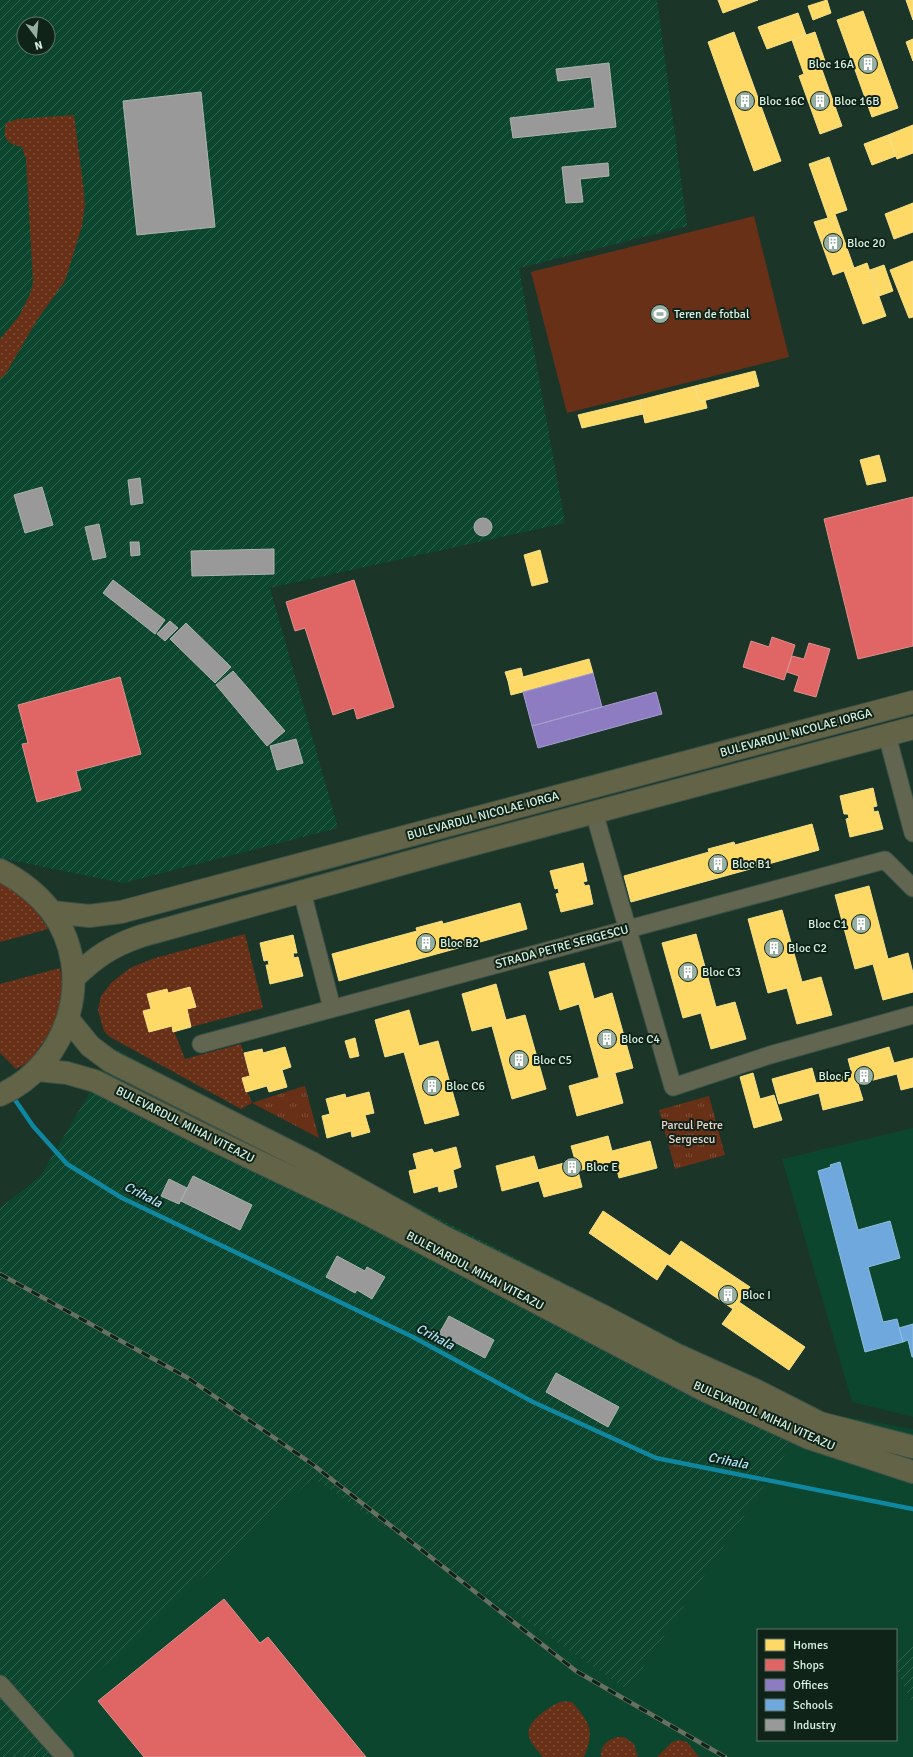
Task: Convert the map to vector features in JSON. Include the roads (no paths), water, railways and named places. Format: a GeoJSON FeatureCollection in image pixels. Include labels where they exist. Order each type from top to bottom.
{"type":"FeatureCollection","features":[{"type":"Feature","properties":{"kind":"main road","name":"BULEVARDUL NICOLAE IORGA"},"geometry":{"type":"LineString","coordinates":[[52,912],[89,916],[121,912],[913,702]]}},
{"type":"Feature","properties":{"kind":"main road","name":"BULEVARDUL NICOLAE IORGA"},"geometry":{"type":"LineString","coordinates":[[74,978],[88,964],[100,955],[112,947],[128,940],[456,849],[913,728]]}},
{"type":"Feature","properties":{"kind":"main road"},"geometry":{"type":"LineString","coordinates":[[0,870],[18,879],[31,889],[52,912],[68,944],[74,978],[73,999],[68,1019],[61,1038],[51,1054],[34,1073],[10,1090],[0,1095]]}},
{"type":"Feature","properties":{"kind":"main road","name":"BULEVARDUL MIHAI VITEAZU"},"geometry":{"type":"LineString","coordinates":[[68,1019],[90,1046],[110,1061],[312,1163],[367,1204]]}},
{"type":"Feature","properties":{"kind":"main road","name":"BULEVARDUL MIHAI VITEAZU"},"geometry":{"type":"LineString","coordinates":[[34,1073],[67,1073],[96,1081],[203,1135],[367,1204],[632,1342],[704,1390],[808,1438],[913,1472]]}},
{"type":"Feature","properties":{"kind":"main road","name":"BULEVARDUL MIHAI VITEAZU"},"geometry":{"type":"LineString","coordinates":[[632,1342],[677,1355],[755,1390],[820,1423],[913,1447]]}},
{"type":"Feature","properties":{"kind":"street"},"geometry":{"type":"LineString","coordinates":[[887,735],[913,833]]}},
{"type":"Feature","properties":{"kind":"street"},"geometry":{"type":"LineString","coordinates":[[594,812],[674,1087],[770,1055],[913,1015]]}},
{"type":"Feature","properties":{"kind":"street","name":"STRADA PETRE SERGESCU"},"geometry":{"type":"LineString","coordinates":[[201,1044],[885,860],[913,888]]}},
{"type":"Feature","properties":{"kind":"street"},"geometry":{"type":"LineString","coordinates":[[302,892],[332,1008]]}},
{"type":"Feature","properties":{"kind":"street"},"geometry":{"type":"LineString","coordinates":[[0,1684],[65,1757]]}},
{"type":"Feature","properties":{"kind":"waterway","name":"Crihala"},"geometry":{"type":"LineString","coordinates":[[11,1094],[33,1126],[67,1164],[122,1198],[413,1337],[533,1402],[656,1458],[913,1509]]}},
{"type":"Feature","properties":{"kind":"railway"},"geometry":{"type":"LineString","coordinates":[[0,1274],[188,1378],[312,1464],[576,1671],[725,1757]]}},
{"type":"Feature","properties":{"kind":"place","name":"Bloc 16A"},"geometry":{"type":"Point","coordinates":[868,64]}},
{"type":"Feature","properties":{"kind":"place","name":"Bloc 16C"},"geometry":{"type":"Point","coordinates":[745,101]}},
{"type":"Feature","properties":{"kind":"place","name":"Bloc 16B"},"geometry":{"type":"Point","coordinates":[820,101]}},
{"type":"Feature","properties":{"kind":"place","name":"Bloc 20"},"geometry":{"type":"Point","coordinates":[833,243]}},
{"type":"Feature","properties":{"kind":"place","name":"Teren de fotbal"},"geometry":{"type":"Point","coordinates":[660,314]}},
{"type":"Feature","properties":{"kind":"place","name":"Bloc B1"},"geometry":{"type":"Point","coordinates":[718,864]}},
{"type":"Feature","properties":{"kind":"place","name":"Bloc C1"},"geometry":{"type":"Point","coordinates":[861,924]}},
{"type":"Feature","properties":{"kind":"place","name":"Bloc B2"},"geometry":{"type":"Point","coordinates":[426,943]}},
{"type":"Feature","properties":{"kind":"place","name":"Bloc C2"},"geometry":{"type":"Point","coordinates":[774,948]}},
{"type":"Feature","properties":{"kind":"place","name":"Bloc C3"},"geometry":{"type":"Point","coordinates":[688,972]}},
{"type":"Feature","properties":{"kind":"place","name":"Bloc C4"},"geometry":{"type":"Point","coordinates":[607,1039]}},
{"type":"Feature","properties":{"kind":"place","name":"Bloc C5"},"geometry":{"type":"Point","coordinates":[519,1060]}},
{"type":"Feature","properties":{"kind":"place","name":"Bloc F"},"geometry":{"type":"Point","coordinates":[864,1076]}},
{"type":"Feature","properties":{"kind":"place","name":"Bloc C6"},"geometry":{"type":"Point","coordinates":[432,1086]}},
{"type":"Feature","properties":{"kind":"place","name":"Bloc E"},"geometry":{"type":"Point","coordinates":[572,1167]}},
{"type":"Feature","properties":{"kind":"place","name":"Bloc I"},"geometry":{"type":"Point","coordinates":[728,1295]}},
{"type":"Feature","properties":{"kind":"park label","name":"Parcul Petre Sergescu"},"geometry":{"type":"Point","coordinates":[692,1132]}}]}
